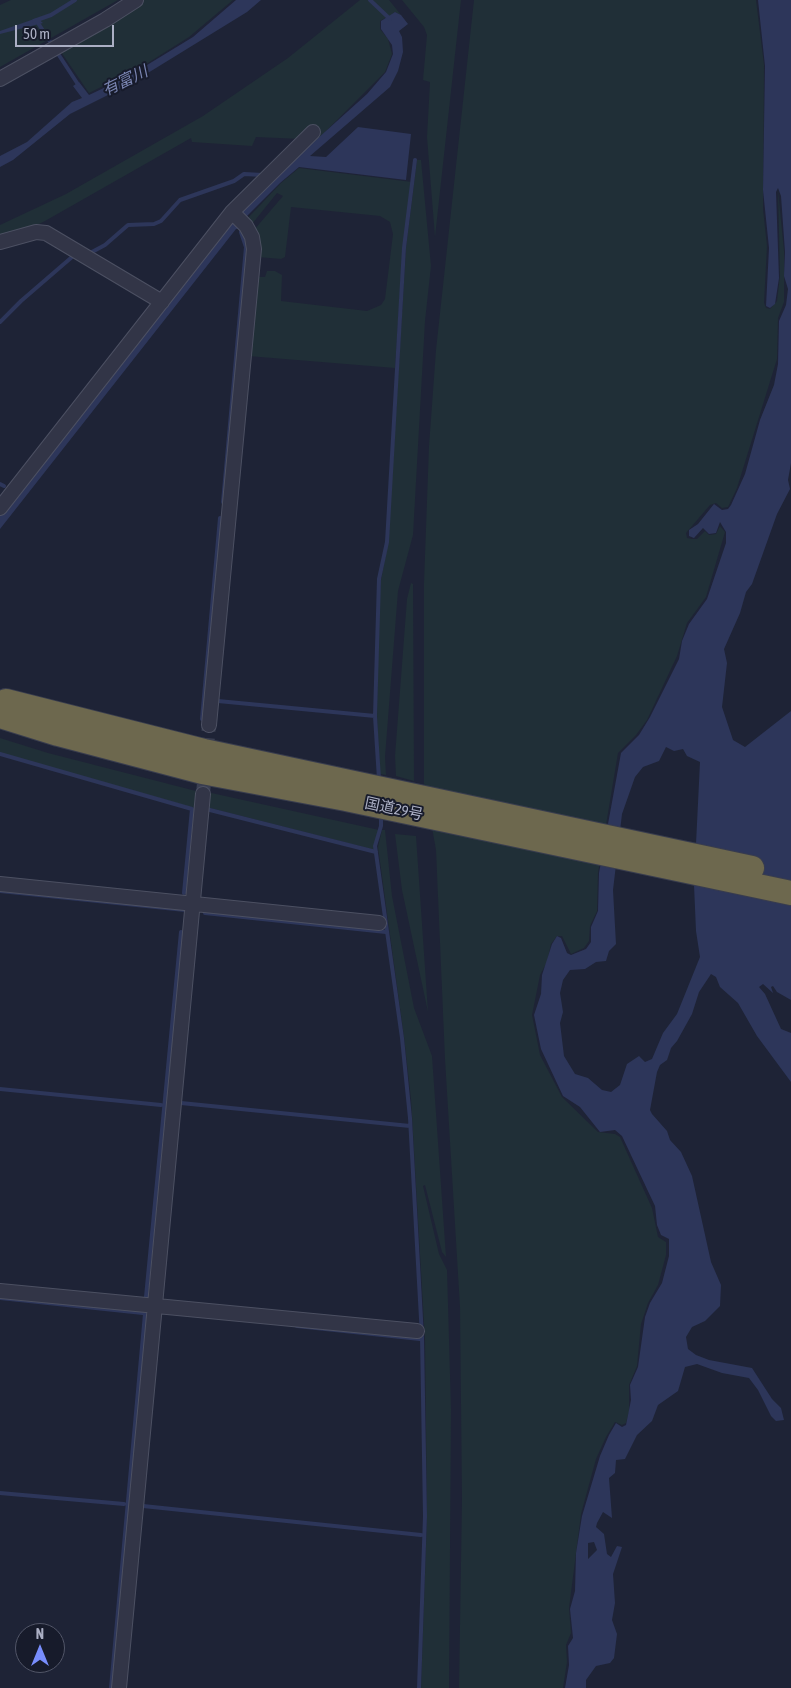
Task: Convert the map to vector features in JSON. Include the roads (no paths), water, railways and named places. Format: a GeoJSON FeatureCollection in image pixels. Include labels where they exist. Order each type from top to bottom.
{"type":"FeatureCollection","features":[{"type":"Feature","properties":{"kind":"highway","name":"国道29号"},"geometry":{"type":"LineString","coordinates":[[0,700],[204,751],[348,790],[641,861],[791,893]]}},
{"type":"Feature","properties":{"kind":"highway","name":"国道29号"},"geometry":{"type":"LineString","coordinates":[[0,716],[58,734],[202,772],[348,790],[791,876]]}},
{"type":"Feature","properties":{"kind":"highway"},"geometry":{"type":"LineString","coordinates":[[641,861],[665,876],[791,905]]}},
{"type":"Feature","properties":{"kind":"street"},"geometry":{"type":"LineString","coordinates":[[0,79],[106,20],[136,0]]}},
{"type":"Feature","properties":{"kind":"street"},"geometry":{"type":"LineString","coordinates":[[0,508],[232,212],[313,132]]}},
{"type":"Feature","properties":{"kind":"street"},"geometry":{"type":"LineString","coordinates":[[209,725],[254,249],[252,237],[246,226],[232,212]]}},
{"type":"Feature","properties":{"kind":"street"},"geometry":{"type":"LineString","coordinates":[[0,242],[36,232],[46,233],[162,302]]}},
{"type":"Feature","properties":{"kind":"street"},"geometry":{"type":"LineString","coordinates":[[119,1688],[203,794]]}},
{"type":"Feature","properties":{"kind":"street"},"geometry":{"type":"LineString","coordinates":[[0,884],[379,923]]}},
{"type":"Feature","properties":{"kind":"street"},"geometry":{"type":"LineString","coordinates":[[0,1291],[417,1331]]}},
{"type":"Feature","properties":{"kind":"water","name":"有富川"},"geometry":{"type":"Polygon","coordinates":[[[236,0],[261,0],[247,12],[130,84],[70,114],[13,160],[0,167],[0,156],[27,142],[72,102],[82,98],[73,86],[79,82],[89,95],[129,76],[193,37],[236,0]]]}},
{"type":"Feature","properties":{"kind":"water"},"geometry":{"type":"Polygon","coordinates":[[[758,0],[791,0],[791,463],[788,480],[790,489],[777,514],[752,584],[746,592],[740,613],[724,649],[727,663],[722,707],[733,740],[745,747],[791,711],[791,1000],[777,992],[773,986],[771,987],[773,993],[763,984],[759,987],[765,994],[781,1029],[791,1033],[791,1082],[757,1036],[738,1003],[720,987],[716,977],[711,974],[699,992],[692,1014],[671,1048],[667,1060],[660,1065],[650,1110],[667,1131],[670,1140],[681,1152],[692,1176],[711,1262],[721,1285],[720,1306],[705,1321],[692,1327],[686,1337],[688,1349],[696,1355],[709,1360],[752,1368],[772,1399],[781,1408],[784,1420],[776,1421],[771,1416],[758,1390],[749,1378],[722,1373],[697,1364],[685,1367],[678,1391],[658,1405],[652,1421],[637,1435],[625,1459],[616,1460],[615,1473],[609,1478],[612,1518],[603,1512],[596,1527],[604,1534],[607,1554],[611,1557],[617,1546],[622,1547],[613,1574],[615,1603],[612,1620],[617,1634],[614,1658],[610,1663],[596,1666],[586,1680],[586,1688],[565,1688],[569,1665],[568,1646],[573,1638],[570,1609],[575,1591],[576,1553],[582,1516],[600,1456],[609,1435],[616,1423],[622,1427],[626,1425],[631,1400],[630,1385],[638,1367],[645,1317],[650,1303],[662,1283],[669,1256],[669,1239],[661,1235],[657,1225],[655,1206],[622,1136],[615,1130],[600,1132],[580,1107],[563,1096],[541,1049],[534,1015],[541,994],[542,975],[552,944],[557,936],[561,938],[567,953],[571,955],[586,949],[591,942],[591,927],[598,911],[599,873],[621,753],[639,735],[679,659],[682,641],[689,624],[707,599],[726,543],[726,532],[720,522],[716,533],[709,534],[703,528],[694,538],[689,536],[689,530],[698,524],[714,504],[722,510],[728,509],[731,505],[745,474],[760,420],[774,385],[778,364],[779,321],[786,305],[788,289],[784,276],[785,252],[781,196],[778,188],[776,192],[779,278],[775,304],[770,308],[766,306],[769,248],[763,190],[765,66],[758,0]],[[666,747],[659,761],[643,767],[635,777],[622,814],[613,890],[616,944],[609,951],[606,961],[596,962],[585,969],[570,970],[563,980],[560,993],[563,1012],[560,1023],[564,1056],[575,1074],[588,1078],[602,1090],[611,1092],[620,1085],[627,1064],[639,1056],[645,1062],[652,1059],[663,1033],[677,1014],[700,957],[696,931],[694,885],[700,762],[687,756],[683,749],[674,751],[666,747]],[[594,1542],[588,1543],[588,1559],[597,1550],[594,1542]]]}},
{"type":"Feature","properties":{"kind":"water"},"geometry":{"type":"Polygon","coordinates":[[[395,12],[401,15],[408,24],[399,31],[402,37],[403,52],[398,71],[390,87],[310,156],[326,157],[358,127],[411,134],[406,180],[299,167],[280,183],[245,218],[241,228],[236,229],[0,529],[0,516],[230,222],[286,167],[367,94],[386,72],[393,54],[392,45],[381,29],[381,21],[395,12]]]}},
{"type":"Feature","properties":{"kind":"water"},"geometry":{"type":"Polygon","coordinates":[[[37,18],[43,23],[0,34],[0,31],[37,18]]]}},
{"type":"Feature","properties":{"kind":"water"},"geometry":{"type":"Polygon","coordinates":[[[0,891],[186,909],[185,912],[0,893],[0,891]]]}},
{"type":"Feature","properties":{"kind":"waterway"},"geometry":{"type":"LineString","coordinates":[[34,21],[51,15],[75,0]]}},
{"type":"Feature","properties":{"kind":"waterway"},"geometry":{"type":"LineString","coordinates":[[370,0],[390,19]]}},
{"type":"Feature","properties":{"kind":"waterway"},"geometry":{"type":"LineString","coordinates":[[38,23],[79,86]]}},
{"type":"Feature","properties":{"kind":"waterway"},"geometry":{"type":"LineString","coordinates":[[379,779],[375,716],[379,579],[387,542],[404,248],[415,160]]}},
{"type":"Feature","properties":{"kind":"waterway"},"geometry":{"type":"LineString","coordinates":[[90,253],[105,245],[128,225],[154,224],[161,221],[180,200],[234,181],[244,174],[263,175]]}},
{"type":"Feature","properties":{"kind":"waterway"},"geometry":{"type":"LineString","coordinates":[[223,502],[246,247],[241,232]]}},
{"type":"Feature","properties":{"kind":"waterway"},"geometry":{"type":"LineString","coordinates":[[0,322],[21,301],[72,257]]}},
{"type":"Feature","properties":{"kind":"waterway"},"geometry":{"type":"LineString","coordinates":[[0,484],[4,486]]}},
{"type":"Feature","properties":{"kind":"waterway"},"geometry":{"type":"LineString","coordinates":[[202,719],[220,518]]}},
{"type":"Feature","properties":{"kind":"waterway"},"geometry":{"type":"LineString","coordinates":[[218,701],[375,716]]}},
{"type":"Feature","properties":{"kind":"waterway"},"geometry":{"type":"LineString","coordinates":[[0,754],[192,809],[184,893]]}},
{"type":"Feature","properties":{"kind":"waterway"},"geometry":{"type":"LineString","coordinates":[[206,809],[376,852]]}},
{"type":"Feature","properties":{"kind":"waterway"},"geometry":{"type":"LineString","coordinates":[[381,814],[381,826],[375,846],[402,1038],[410,1118],[422,1337],[425,1516],[419,1688]]}},
{"type":"Feature","properties":{"kind":"waterway"},"geometry":{"type":"LineString","coordinates":[[205,913],[386,932]]}},
{"type":"Feature","properties":{"kind":"waterway"},"geometry":{"type":"LineString","coordinates":[[146,1297],[181,932]]}},
{"type":"Feature","properties":{"kind":"waterway"},"geometry":{"type":"LineString","coordinates":[[0,1089],[161,1105]]}},
{"type":"Feature","properties":{"kind":"waterway"},"geometry":{"type":"LineString","coordinates":[[181,1103],[410,1126]]}},
{"type":"Feature","properties":{"kind":"waterway"},"geometry":{"type":"LineString","coordinates":[[0,1298],[143,1313]]}},
{"type":"Feature","properties":{"kind":"waterway"},"geometry":{"type":"LineString","coordinates":[[111,1688],[145,1314]]}},
{"type":"Feature","properties":{"kind":"waterway"},"geometry":{"type":"LineString","coordinates":[[297,1326],[420,1339]]}},
{"type":"Feature","properties":{"kind":"waterway"},"geometry":{"type":"LineString","coordinates":[[0,1493],[124,1504]]}},
{"type":"Feature","properties":{"kind":"waterway"},"geometry":{"type":"LineString","coordinates":[[143,1506],[421,1535]]}},
{"type":"Feature","properties":{"kind":"tunnel"},"geometry":{"type":"LineString","coordinates":[[203,794],[209,725]]}}]}
